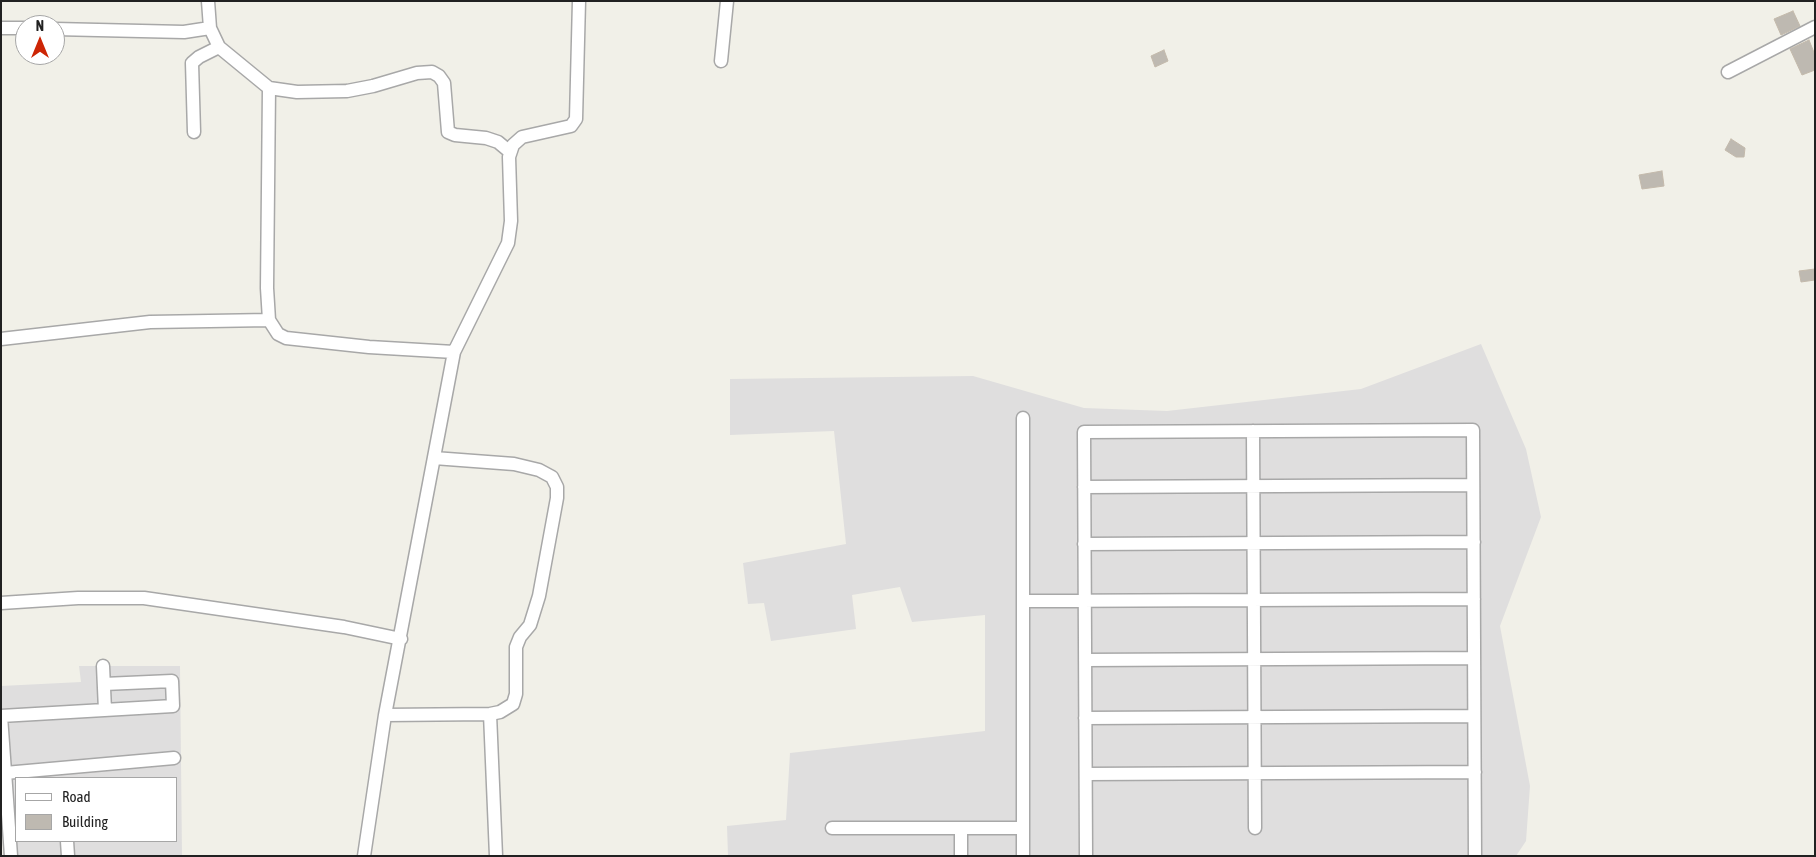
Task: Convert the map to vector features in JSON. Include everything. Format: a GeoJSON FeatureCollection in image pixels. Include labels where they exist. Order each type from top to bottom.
{"type":"FeatureCollection","features":[{"type":"Feature","properties":{"kind":"street"},"geometry":{"type":"LineString","coordinates":[[208,1],[210,28],[219,47],[270,88],[297,92],[347,90],[373,86],[417,73],[432,72],[439,76],[444,83],[448,132],[455,135],[486,138],[498,142],[510,152]]}},
{"type":"Feature","properties":{"kind":"street"},"geometry":{"type":"LineString","coordinates":[[364,856],[385,715],[401,639],[454,352],[508,243],[511,221],[510,152],[513,145],[522,137],[564,129],[571,126],[576,120],[578,1]]}},
{"type":"Feature","properties":{"kind":"street"},"geometry":{"type":"LineString","coordinates":[[722,61],[727,1]]}},
{"type":"Feature","properties":{"kind":"street"},"geometry":{"type":"LineString","coordinates":[[1728,72],[1815,27]]}},
{"type":"Feature","properties":{"kind":"street"},"geometry":{"type":"LineString","coordinates":[[1,28],[15,28]]}},
{"type":"Feature","properties":{"kind":"street"},"geometry":{"type":"LineString","coordinates":[[65,29],[184,32],[210,28]]}},
{"type":"Feature","properties":{"kind":"street"},"geometry":{"type":"LineString","coordinates":[[194,132],[192,63],[199,57],[219,47]]}},
{"type":"Feature","properties":{"kind":"street"},"geometry":{"type":"LineString","coordinates":[[270,88],[267,288],[269,320],[278,334],[286,338],[369,347],[454,352]]}},
{"type":"Feature","properties":{"kind":"street"},"geometry":{"type":"LineString","coordinates":[[1,339],[150,322],[269,320]]}},
{"type":"Feature","properties":{"kind":"street"},"geometry":{"type":"LineString","coordinates":[[1023,418],[1023,856]]}},
{"type":"Feature","properties":{"kind":"street"},"geometry":{"type":"LineString","coordinates":[[1086,856],[1084,432],[1473,430],[1475,856]]}},
{"type":"Feature","properties":{"kind":"street"},"geometry":{"type":"LineString","coordinates":[[1253,431],[1255,828]]}},
{"type":"Feature","properties":{"kind":"street"},"geometry":{"type":"LineString","coordinates":[[385,715],[490,714],[500,712],[513,704],[516,694],[516,647],[520,637],[530,625],[539,596],[557,487],[552,477],[539,470],[514,464],[434,458]]}},
{"type":"Feature","properties":{"kind":"street"},"geometry":{"type":"LineString","coordinates":[[1084,487],[1473,485]]}},
{"type":"Feature","properties":{"kind":"street"},"geometry":{"type":"LineString","coordinates":[[1084,544],[1474,542]]}},
{"type":"Feature","properties":{"kind":"street"},"geometry":{"type":"LineString","coordinates":[[1,603],[78,598],[144,598],[344,627],[401,639]]}},
{"type":"Feature","properties":{"kind":"street"},"geometry":{"type":"LineString","coordinates":[[1023,601],[1474,599]]}},
{"type":"Feature","properties":{"kind":"street"},"geometry":{"type":"LineString","coordinates":[[1085,660],[1474,658]]}},
{"type":"Feature","properties":{"kind":"street"},"geometry":{"type":"LineString","coordinates":[[103,666],[105,710]]}},
{"type":"Feature","properties":{"kind":"street"},"geometry":{"type":"LineString","coordinates":[[11,856],[1,716],[173,706],[172,681],[104,684]]}},
{"type":"Feature","properties":{"kind":"street"},"geometry":{"type":"LineString","coordinates":[[490,714],[496,856]]}},
{"type":"Feature","properties":{"kind":"street"},"geometry":{"type":"LineString","coordinates":[[1085,718],[1474,716]]}},
{"type":"Feature","properties":{"kind":"street"},"geometry":{"type":"LineString","coordinates":[[5,773],[64,773],[174,758]]}},
{"type":"Feature","properties":{"kind":"street"},"geometry":{"type":"LineString","coordinates":[[1086,774],[1474,772]]}},
{"type":"Feature","properties":{"kind":"street"},"geometry":{"type":"LineString","coordinates":[[832,828],[1023,828]]}},
{"type":"Feature","properties":{"kind":"street"},"geometry":{"type":"LineString","coordinates":[[961,828],[961,856]]}},
{"type":"Feature","properties":{"kind":"street"},"geometry":{"type":"LineString","coordinates":[[67,842],[68,856]]}},
{"type":"Feature","properties":{"kind":"shaded area"},"geometry":{"type":"Polygon","coordinates":[[[1481,344],[1526,449],[1541,517],[1500,626],[1530,786],[1526,841],[1516,856],[728,856],[727,826],[786,820],[790,753],[985,731],[985,615],[912,622],[900,587],[852,595],[856,629],[771,641],[764,603],[748,604],[743,563],[846,544],[834,431],[730,435],[730,379],[973,376],[1084,408],[1167,411],[1361,389],[1481,344]]]}},
{"type":"Feature","properties":{"kind":"shaded area"},"geometry":{"type":"Polygon","coordinates":[[[79,666],[180,666],[182,856],[3,856],[1,686],[81,682],[79,666]]]}},
{"type":"Feature","properties":{"kind":"building"},"geometry":{"type":"Polygon","coordinates":[[[1793,11],[1800,26],[1781,35],[1774,19],[1793,11]]]}},
{"type":"Feature","properties":{"kind":"building"},"geometry":{"type":"Polygon","coordinates":[[[1809,40],[1815,55],[1815,70],[1802,75],[1790,49],[1809,40]]]}},
{"type":"Feature","properties":{"kind":"building"},"geometry":{"type":"Polygon","coordinates":[[[1164,50],[1168,61],[1155,67],[1151,56],[1164,50]]]}},
{"type":"Feature","properties":{"kind":"building"},"geometry":{"type":"Polygon","coordinates":[[[1731,139],[1745,148],[1744,157],[1736,157],[1725,150],[1731,139]]]}},
{"type":"Feature","properties":{"kind":"building"},"geometry":{"type":"Polygon","coordinates":[[[1662,171],[1664,186],[1642,189],[1639,175],[1662,171]]]}},
{"type":"Feature","properties":{"kind":"building"},"geometry":{"type":"Polygon","coordinates":[[[1815,269],[1815,280],[1801,282],[1799,271],[1815,269]]]}}]}
